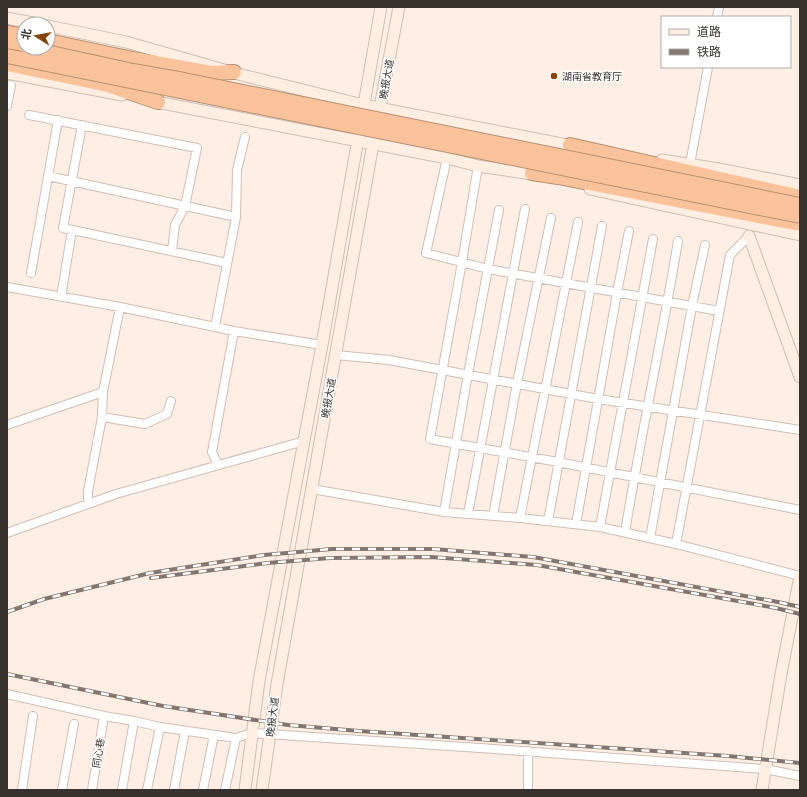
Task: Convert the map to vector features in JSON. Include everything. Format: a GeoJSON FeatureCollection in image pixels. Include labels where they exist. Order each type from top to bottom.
{"type":"FeatureCollection","features":[{"type":"Feature","properties":{"kind":"highway"},"geometry":{"type":"LineString","coordinates":[[56,43],[133,59],[211,73],[234,72]]}},
{"type":"Feature","properties":{"kind":"highway"},"geometry":{"type":"LineString","coordinates":[[56,54],[133,71],[184,80],[800,205]]}},
{"type":"Feature","properties":{"kind":"highway"},"geometry":{"type":"LineString","coordinates":[[7,56],[800,216]]}},
{"type":"Feature","properties":{"kind":"highway"},"geometry":{"type":"LineString","coordinates":[[7,64],[108,85],[158,102]]}},
{"type":"Feature","properties":{"kind":"highway"},"geometry":{"type":"LineString","coordinates":[[570,145],[800,197]]}},
{"type":"Feature","properties":{"kind":"highway"},"geometry":{"type":"LineString","coordinates":[[532,173],[800,224]]}},
{"type":"Feature","properties":{"kind":"main road","name":"晚报大道"},"geometry":{"type":"LineString","coordinates":[[244,790],[259,681],[322,345],[381,7]]}},
{"type":"Feature","properties":{"kind":"main road","name":"晚报大道"},"geometry":{"type":"LineString","coordinates":[[262,790],[277,684],[373,144],[399,7]]}},
{"type":"Feature","properties":{"kind":"main road"},"geometry":{"type":"LineString","coordinates":[[56,28],[126,42],[234,72],[380,109],[570,145],[690,164],[800,185]]}},
{"type":"Feature","properties":{"kind":"main road"},"geometry":{"type":"LineString","coordinates":[[7,73],[357,140],[448,158],[478,166],[532,173],[604,193],[800,235]]}},
{"type":"Feature","properties":{"kind":"main road"},"geometry":{"type":"LineString","coordinates":[[749,236],[800,377]]}},
{"type":"Feature","properties":{"kind":"main road"},"geometry":{"type":"LineString","coordinates":[[762,790],[781,674],[800,576]]}},
{"type":"Feature","properties":{"kind":"street"},"geometry":{"type":"LineString","coordinates":[[690,164],[708,68]]}},
{"type":"Feature","properties":{"kind":"street"},"geometry":{"type":"LineString","coordinates":[[7,106],[11,85]]}},
{"type":"Feature","properties":{"kind":"street"},"geometry":{"type":"LineString","coordinates":[[29,115],[197,148],[185,206],[175,225],[172,251]]}},
{"type":"Feature","properties":{"kind":"street"},"geometry":{"type":"LineString","coordinates":[[31,272],[58,120]]}},
{"type":"Feature","properties":{"kind":"street"},"geometry":{"type":"LineString","coordinates":[[82,125],[63,228],[227,263]]}},
{"type":"Feature","properties":{"kind":"street"},"geometry":{"type":"LineString","coordinates":[[215,326],[236,217],[237,170],[245,137]]}},
{"type":"Feature","properties":{"kind":"street"},"geometry":{"type":"LineString","coordinates":[[448,158],[426,253],[488,269],[538,279],[719,311]]}},
{"type":"Feature","properties":{"kind":"street"},"geometry":{"type":"LineString","coordinates":[[478,166],[444,370],[430,439],[687,486],[800,510]]}},
{"type":"Feature","properties":{"kind":"street"},"geometry":{"type":"LineString","coordinates":[[48,176],[236,217]]}},
{"type":"Feature","properties":{"kind":"street"},"geometry":{"type":"LineString","coordinates":[[468,514],[525,208]]}},
{"type":"Feature","properties":{"kind":"street"},"geometry":{"type":"LineString","coordinates":[[444,512],[499,210]]}},
{"type":"Feature","properties":{"kind":"street"},"geometry":{"type":"LineString","coordinates":[[493,516],[517,383],[551,218]]}},
{"type":"Feature","properties":{"kind":"street"},"geometry":{"type":"LineString","coordinates":[[520,518],[578,222]]}},
{"type":"Feature","properties":{"kind":"street"},"geometry":{"type":"LineString","coordinates":[[548,521],[602,226]]}},
{"type":"Feature","properties":{"kind":"street"},"geometry":{"type":"LineString","coordinates":[[61,297],[72,230]]}},
{"type":"Feature","properties":{"kind":"street"},"geometry":{"type":"LineString","coordinates":[[576,524],[585,467],[629,231]]}},
{"type":"Feature","properties":{"kind":"street"},"geometry":{"type":"LineString","coordinates":[[676,544],[730,255],[749,236]]}},
{"type":"Feature","properties":{"kind":"street"},"geometry":{"type":"LineString","coordinates":[[600,527],[653,239]]}},
{"type":"Feature","properties":{"kind":"street"},"geometry":{"type":"LineString","coordinates":[[625,532],[678,241]]}},
{"type":"Feature","properties":{"kind":"street"},"geometry":{"type":"LineString","coordinates":[[650,538],[692,306],[705,245]]}},
{"type":"Feature","properties":{"kind":"street"},"geometry":{"type":"LineString","coordinates":[[7,287],[120,307],[234,331],[322,345]]}},
{"type":"Feature","properties":{"kind":"street"},"geometry":{"type":"LineString","coordinates":[[88,504],[88,491],[102,417],[102,392],[120,307]]}},
{"type":"Feature","properties":{"kind":"street"},"geometry":{"type":"LineString","coordinates":[[218,465],[212,452],[234,331]]}},
{"type":"Feature","properties":{"kind":"street"},"geometry":{"type":"LineString","coordinates":[[336,355],[389,360],[598,399],[800,430]]}},
{"type":"Feature","properties":{"kind":"street"},"geometry":{"type":"LineString","coordinates":[[7,425],[102,392]]}},
{"type":"Feature","properties":{"kind":"street"},"geometry":{"type":"LineString","coordinates":[[102,417],[145,424],[167,414],[171,400]]}},
{"type":"Feature","properties":{"kind":"street"},"geometry":{"type":"LineString","coordinates":[[7,533],[116,494],[304,441]]}},
{"type":"Feature","properties":{"kind":"street"},"geometry":{"type":"LineString","coordinates":[[312,489],[444,512],[520,518],[600,527],[676,544],[800,576]]}},
{"type":"Feature","properties":{"kind":"street"},"geometry":{"type":"LineString","coordinates":[[7,694],[160,728],[236,738],[252,733],[528,751],[765,769],[800,776]]}},
{"type":"Feature","properties":{"kind":"street"},"geometry":{"type":"LineString","coordinates":[[22,790],[33,716]]}},
{"type":"Feature","properties":{"kind":"street","name":"同心巷"},"geometry":{"type":"LineString","coordinates":[[92,790],[104,716]]}},
{"type":"Feature","properties":{"kind":"street"},"geometry":{"type":"LineString","coordinates":[[122,790],[134,721]]}},
{"type":"Feature","properties":{"kind":"street"},"geometry":{"type":"LineString","coordinates":[[62,790],[74,724]]}},
{"type":"Feature","properties":{"kind":"street"},"geometry":{"type":"LineString","coordinates":[[146,790],[160,728]]}},
{"type":"Feature","properties":{"kind":"street"},"geometry":{"type":"LineString","coordinates":[[174,790],[185,731]]}},
{"type":"Feature","properties":{"kind":"street"},"geometry":{"type":"LineString","coordinates":[[203,790],[214,735]]}},
{"type":"Feature","properties":{"kind":"street"},"geometry":{"type":"LineString","coordinates":[[224,790],[236,738]]}},
{"type":"Feature","properties":{"kind":"street"},"geometry":{"type":"LineString","coordinates":[[528,751],[528,790]]}},
{"type":"Feature","properties":{"kind":"railway"},"geometry":{"type":"LineString","coordinates":[[7,612],[44,599],[150,573],[264,555],[332,549],[433,549],[533,557],[800,607]]}},
{"type":"Feature","properties":{"kind":"railway"},"geometry":{"type":"LineString","coordinates":[[151,578],[267,563],[330,558],[431,557],[537,565],[776,608],[800,614]]}},
{"type":"Feature","properties":{"kind":"railway"},"geometry":{"type":"LineString","coordinates":[[7,674],[163,706],[288,725],[728,756],[800,763]]}},
{"type":"Feature","properties":{"kind":"place","name":"湖南省教育厅"},"geometry":{"type":"Point","coordinates":[554,76]}}]}
